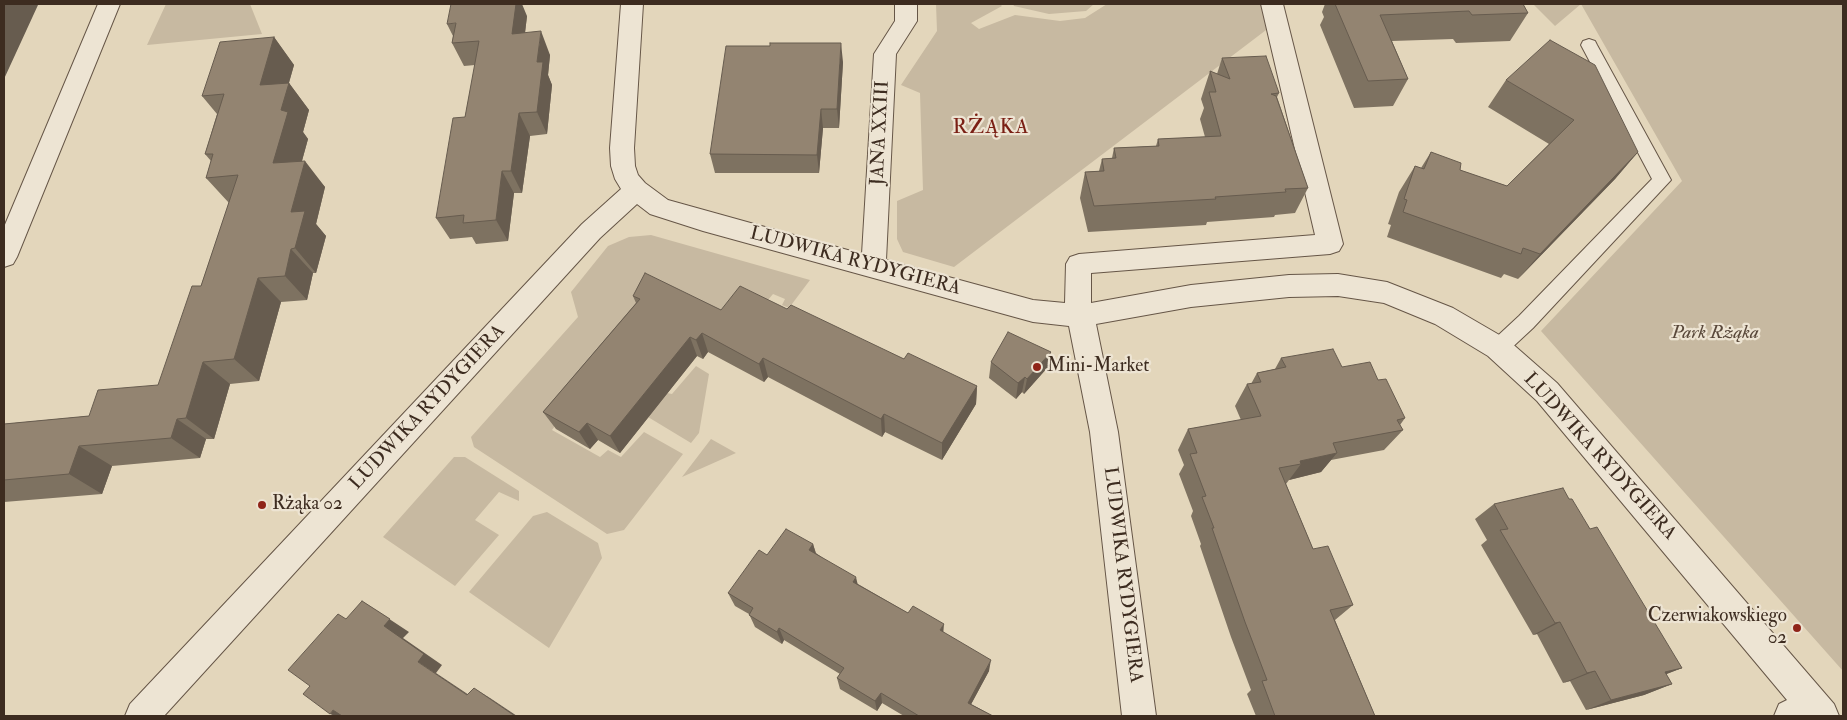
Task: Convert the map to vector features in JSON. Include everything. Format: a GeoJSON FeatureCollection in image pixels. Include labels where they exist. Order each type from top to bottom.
{"type":"FeatureCollection","features":[{"type":"Feature","properties":{"kind":"street"},"geometry":{"type":"LineString","coordinates":[[4,257],[109,4]]}},
{"type":"Feature","properties":{"kind":"street","name":"LUDWIKA RYDYGIERA"},"geometry":{"type":"LineString","coordinates":[[632,4],[622,166],[627,179],[636,190],[660,207],[703,221],[1033,311],[1081,316],[1191,296],[1289,286],[1338,285],[1387,293],[1444,316],[1498,348],[1546,392],[1808,712]]}},
{"type":"Feature","properties":{"kind":"street","name":"JANA XXIII"},"geometry":{"type":"LineString","coordinates":[[872,267],[875,252],[885,54],[906,21],[906,4]]}},
{"type":"Feature","properties":{"kind":"street"},"geometry":{"type":"LineString","coordinates":[[1081,316],[1077,297],[1079,264],[1330,244],[1272,4]]}},
{"type":"Feature","properties":{"kind":"street","name":"LUDWIKA RYDYGIERA"},"geometry":{"type":"LineString","coordinates":[[142,716],[591,231],[636,190]]}},
{"type":"Feature","properties":{"kind":"street","name":"LUDWIKA RYDYGIERA"},"geometry":{"type":"LineString","coordinates":[[1081,316],[1104,432],[1139,716]]}},
{"type":"Feature","properties":{"kind":"lane"},"geometry":{"type":"LineString","coordinates":[[1498,348],[1526,322],[1662,180],[1589,45]]}},
{"type":"Feature","properties":{"kind":"green space"},"geometry":{"type":"Polygon","coordinates":[[[166,4],[250,4],[262,34],[147,45],[166,4]]]}},
{"type":"Feature","properties":{"kind":"green space"},"geometry":{"type":"Polygon","coordinates":[[[936,4],[1000,4],[1002,6],[971,23],[979,29],[1015,15],[1060,21],[1085,18],[1107,4],[1268,4],[1274,24],[954,267],[903,252],[897,239],[897,201],[923,190],[920,93],[901,85],[937,31],[936,4]]]}},
{"type":"Feature","properties":{"kind":"green space"},"geometry":{"type":"Polygon","coordinates":[[[1013,4],[1094,4],[1086,11],[1049,14],[1014,6],[1013,4]]]}},
{"type":"Feature","properties":{"kind":"green space"},"geometry":{"type":"Polygon","coordinates":[[[1533,4],[1581,4],[1555,26],[1533,4]]]}},
{"type":"Feature","properties":{"kind":"green space","name":"Park Rżąka"},"geometry":{"type":"Polygon","coordinates":[[[1581,4],[1843,4],[1843,671],[1541,331],[1682,181],[1581,4]]]}},
{"type":"Feature","properties":{"kind":"green space"},"geometry":{"type":"Polygon","coordinates":[[[651,235],[810,280],[789,308],[782,305],[785,299],[773,294],[768,300],[566,411],[552,430],[600,457],[608,450],[621,457],[644,432],[683,454],[624,530],[607,534],[474,447],[471,437],[578,317],[571,292],[608,246],[629,237],[651,235]]]}},
{"type":"Feature","properties":{"kind":"green space"},"geometry":{"type":"Polygon","coordinates":[[[696,366],[709,374],[699,433],[691,443],[648,417],[667,393],[672,394],[696,366]]]}},
{"type":"Feature","properties":{"kind":"green space"},"geometry":{"type":"Polygon","coordinates":[[[711,439],[736,453],[682,477],[711,439]]]}},
{"type":"Feature","properties":{"kind":"green space"},"geometry":{"type":"Polygon","coordinates":[[[454,457],[465,457],[519,491],[519,501],[499,492],[475,520],[499,535],[455,586],[383,537],[454,457]]]}},
{"type":"Feature","properties":{"kind":"green space"},"geometry":{"type":"Polygon","coordinates":[[[547,512],[598,543],[602,558],[549,648],[469,592],[533,516],[547,512]]]}},
{"type":"Feature","properties":{"kind":"building"},"geometry":{"type":"Polygon","coordinates":[[[451,4],[516,4],[512,34],[541,31],[537,62],[543,62],[537,112],[519,113],[511,171],[502,171],[496,220],[463,223],[464,215],[436,218],[453,118],[465,117],[479,41],[452,43],[456,23],[447,24],[451,4]]]}},
{"type":"Feature","properties":{"kind":"building"},"geometry":{"type":"Polygon","coordinates":[[[1335,4],[1523,4],[1528,13],[1472,15],[1469,11],[1380,15],[1408,79],[1368,81],[1335,4]]]}},
{"type":"Feature","properties":{"kind":"building"},"geometry":{"type":"Polygon","coordinates":[[[274,37],[260,85],[289,83],[281,110],[288,112],[273,163],[305,161],[291,212],[305,211],[295,248],[291,249],[285,276],[258,278],[234,359],[203,362],[186,418],[177,419],[171,438],[79,446],[69,474],[4,480],[4,424],[89,416],[98,390],[158,385],[192,286],[201,286],[238,175],[206,178],[213,154],[205,154],[224,94],[202,96],[220,42],[274,37]]]}},
{"type":"Feature","properties":{"kind":"building"},"geometry":{"type":"Polygon","coordinates":[[[1550,40],[1595,65],[1638,152],[1540,254],[1523,248],[1521,254],[1403,212],[1407,200],[1404,199],[1415,166],[1424,169],[1431,152],[1461,163],[1460,170],[1507,186],[1574,120],[1506,80],[1550,40]]]}},
{"type":"Feature","properties":{"kind":"building"},"geometry":{"type":"Polygon","coordinates":[[[770,43],[841,43],[837,109],[821,109],[817,155],[710,154],[726,46],[770,46],[770,43]]]}},
{"type":"Feature","properties":{"kind":"building"},"geometry":{"type":"Polygon","coordinates":[[[1266,56],[1279,93],[1271,94],[1276,96],[1308,188],[1285,189],[1286,192],[1215,197],[1216,199],[1094,206],[1085,172],[1104,171],[1102,159],[1116,158],[1114,148],[1159,146],[1158,139],[1221,136],[1209,92],[1216,92],[1210,71],[1230,79],[1222,58],[1266,56]]]}},
{"type":"Feature","properties":{"kind":"building"},"geometry":{"type":"Polygon","coordinates":[[[645,273],[721,310],[740,286],[787,309],[791,305],[904,359],[908,353],[977,386],[942,443],[884,414],[881,419],[763,358],[759,364],[702,333],[696,340],[690,337],[610,436],[587,423],[579,432],[543,412],[640,299],[633,296],[645,273]]]}},
{"type":"Feature","properties":{"kind":"building"},"geometry":{"type":"Polygon","coordinates":[[[1008,332],[1051,352],[1027,379],[1025,377],[1018,383],[991,362],[1008,332]]]}},
{"type":"Feature","properties":{"kind":"building"},"geometry":{"type":"Polygon","coordinates":[[[1333,349],[1342,367],[1370,362],[1378,380],[1386,379],[1405,418],[1397,420],[1403,430],[1333,443],[1337,453],[1300,461],[1301,464],[1279,468],[1313,549],[1328,546],[1353,605],[1330,610],[1375,716],[1275,716],[1262,681],[1267,680],[1202,497],[1206,496],[1190,454],[1197,453],[1188,429],[1261,416],[1247,384],[1261,382],[1257,373],[1286,367],[1281,358],[1333,349]]]}},
{"type":"Feature","properties":{"kind":"building"},"geometry":{"type":"Polygon","coordinates":[[[1563,488],[1590,529],[1597,527],[1682,668],[1665,672],[1672,684],[1611,700],[1595,671],[1587,673],[1560,622],[1555,623],[1500,530],[1508,529],[1494,504],[1563,488]]]}},
{"type":"Feature","properties":{"kind":"building"},"geometry":{"type":"Polygon","coordinates":[[[786,529],[813,544],[809,550],[856,577],[853,582],[908,613],[913,606],[944,624],[940,630],[991,660],[968,703],[993,716],[919,716],[881,693],[875,701],[837,678],[844,668],[779,628],[777,632],[749,615],[753,608],[728,593],[759,550],[767,555],[786,529]]]}},
{"type":"Feature","properties":{"kind":"building"},"geometry":{"type":"Polygon","coordinates":[[[362,601],[390,619],[384,626],[424,654],[418,662],[467,695],[474,688],[515,716],[342,716],[333,710],[330,714],[303,694],[310,686],[288,670],[338,614],[346,619],[362,601]]]}},
{"type":"Feature","properties":{"kind":"place","name":"Mini-Market"},"geometry":{"type":"Point","coordinates":[1037,367]}},
{"type":"Feature","properties":{"kind":"place","name":"Rżąka 02"},"geometry":{"type":"Point","coordinates":[262,505]}},
{"type":"Feature","properties":{"kind":"place","name":"Czerwiakowskiego 02"},"geometry":{"type":"Point","coordinates":[1797,628]}},
{"type":"Feature","properties":{"kind":"district","name":"RŻĄKA"},"geometry":{"type":"Point","coordinates":[991,128]}}]}
